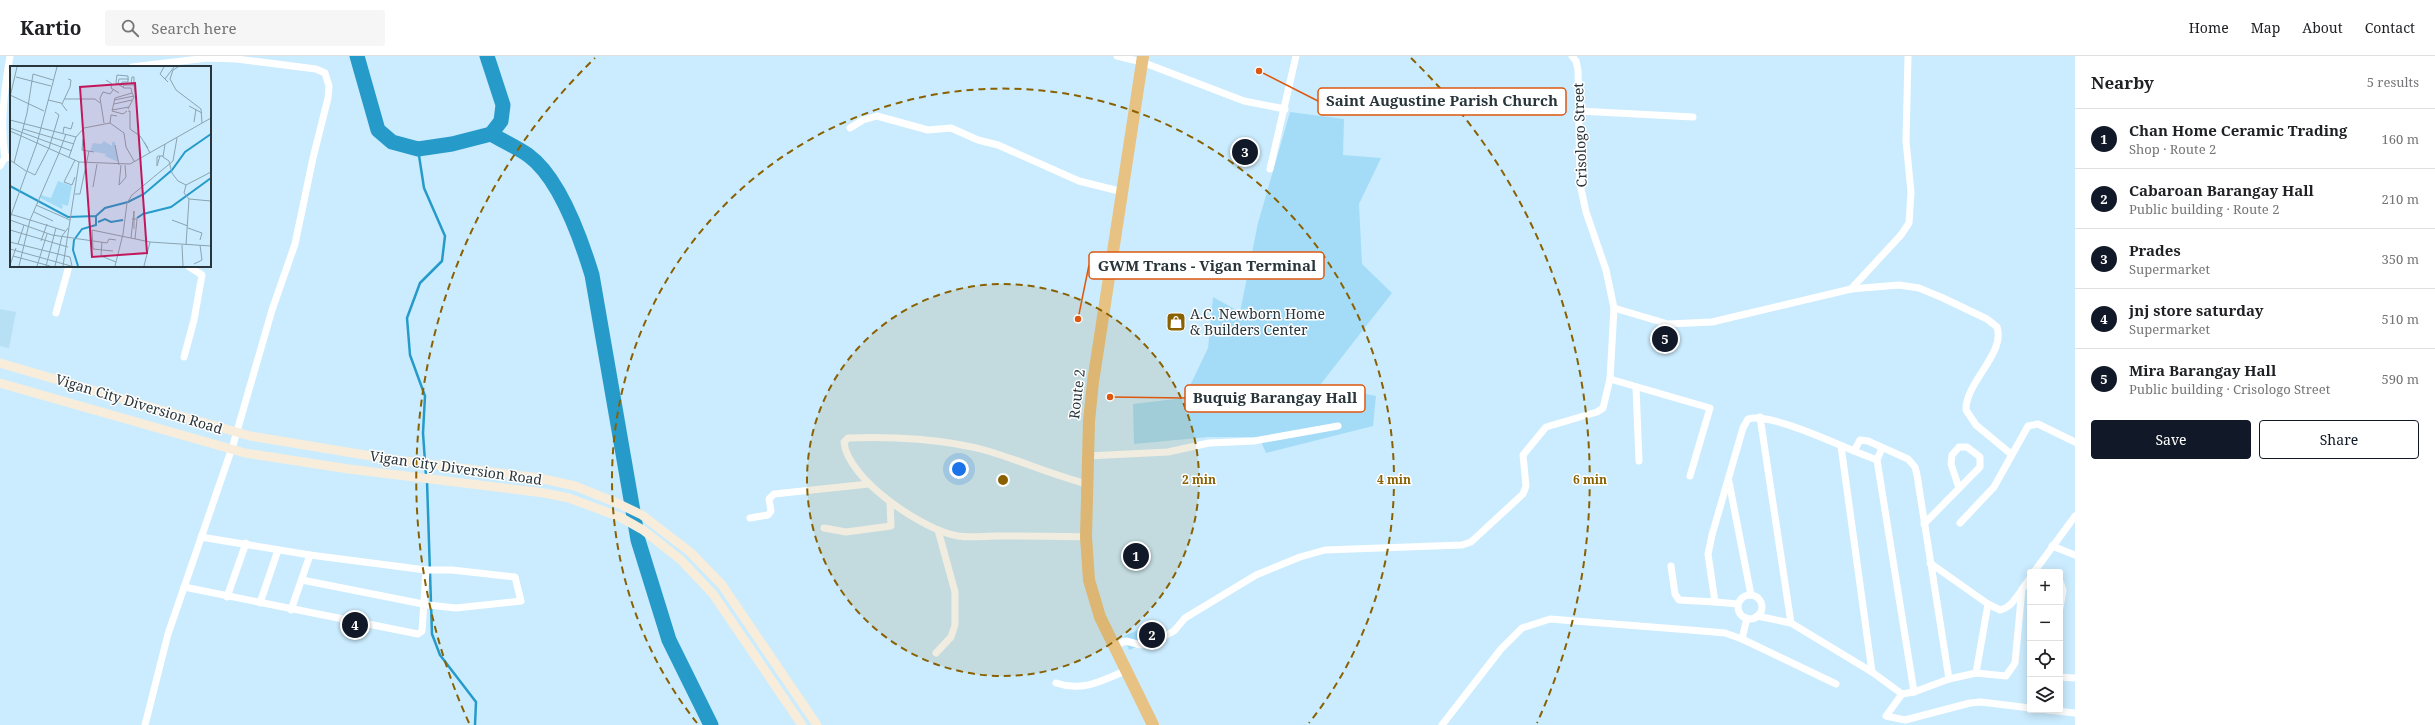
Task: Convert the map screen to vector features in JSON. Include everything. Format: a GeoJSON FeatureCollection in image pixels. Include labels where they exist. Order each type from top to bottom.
{"type":"FeatureCollection","features":[{"type":"Feature","properties":{"kind":"highway","name":"Route 2"},"geometry":{"type":"LineString","coordinates":[[1143,59],[1093,382],[1087,456],[1086,536],[1092,596],[1125,671],[1153,725]]}},
{"type":"Feature","properties":{"kind":"main road","name":"Vigan City Diversion Road"},"geometry":{"type":"LineString","coordinates":[[0,363],[226,431],[250,436],[575,486],[617,503],[642,515],[690,552],[722,586],[817,725]]}},
{"type":"Feature","properties":{"kind":"main road","name":"Vigan City Diversion Road"},"geometry":{"type":"LineString","coordinates":[[0,383],[245,453],[569,498],[620,517],[643,530],[698,577],[802,725]]}},
{"type":"Feature","properties":{"kind":"street"},"geometry":{"type":"LineString","coordinates":[[0,166],[8,158],[2,142],[2,116],[10,56]]}},
{"type":"Feature","properties":{"kind":"street"},"geometry":{"type":"LineString","coordinates":[[1117,56],[1143,59],[1244,101],[1285,109]]}},
{"type":"Feature","properties":{"kind":"street"},"geometry":{"type":"LineString","coordinates":[[1270,169],[1296,56]]}},
{"type":"Feature","properties":{"kind":"street","name":"Crisologo Street"},"geometry":{"type":"LineString","coordinates":[[1114,646],[1126,641],[1141,645],[1155,641],[1174,631],[1185,618],[1256,575],[1300,557],[1325,550],[1462,545],[1471,542],[1526,490],[1522,455],[1546,427],[1600,411],[1605,404],[1610,379],[1614,308],[1607,274],[1586,212],[1580,184],[1578,70],[1576,61],[1572,56]]}},
{"type":"Feature","properties":{"kind":"street"},"geometry":{"type":"LineString","coordinates":[[1851,289],[1902,235],[1909,223],[1911,192],[1906,141],[1908,56]]}},
{"type":"Feature","properties":{"kind":"street"},"geometry":{"type":"LineString","coordinates":[[140,66],[208,57],[237,58],[321,70],[328,79],[328,98],[313,158],[295,244],[272,310],[233,445],[168,634],[145,725]]}},
{"type":"Feature","properties":{"kind":"street"},"geometry":{"type":"LineString","coordinates":[[1579,111],[1693,117]]}},
{"type":"Feature","properties":{"kind":"street"},"geometry":{"type":"LineString","coordinates":[[850,128],[871,117],[877,116],[928,130],[951,128],[982,141],[998,145],[1079,182],[1123,192]]}},
{"type":"Feature","properties":{"kind":"street"},"geometry":{"type":"LineString","coordinates":[[56,313],[69,267]]}},
{"type":"Feature","properties":{"kind":"street"},"geometry":{"type":"LineString","coordinates":[[184,357],[191,332],[202,275],[190,267]]}},
{"type":"Feature","properties":{"kind":"street"},"geometry":{"type":"LineString","coordinates":[[1614,308],[1668,324],[1712,322],[1851,289],[1911,286],[1943,298],[1993,324],[1998,332],[1998,338],[1969,395],[1966,410],[1976,425],[2011,454]]}},
{"type":"Feature","properties":{"kind":"street"},"geometry":{"type":"LineString","coordinates":[[1610,379],[1710,408],[1690,476]]}},
{"type":"Feature","properties":{"kind":"street"},"geometry":{"type":"LineString","coordinates":[[1636,387],[1639,461]]}},
{"type":"Feature","properties":{"kind":"street"},"geometry":{"type":"LineString","coordinates":[[1760,417],[1791,623]]}},
{"type":"Feature","properties":{"kind":"street"},"geometry":{"type":"LineString","coordinates":[[1715,602],[1708,554],[1712,535],[1745,422],[1748,419],[1760,417],[1877,460]]}},
{"type":"Feature","properties":{"kind":"street"},"geometry":{"type":"LineString","coordinates":[[1960,523],[1994,487],[2011,454],[2028,426],[2034,424],[2075,442]]}},
{"type":"Feature","properties":{"kind":"street"},"geometry":{"type":"LineString","coordinates":[[1087,456],[1168,452],[1209,444],[1254,441],[1338,426]]}},
{"type":"Feature","properties":{"kind":"street"},"geometry":{"type":"LineString","coordinates":[[1086,536],[960,536],[938,530],[890,502],[869,484],[845,450],[844,442],[848,438],[875,436],[953,444],[988,451],[1045,472],[1087,484]]}},
{"type":"Feature","properties":{"kind":"street"},"geometry":{"type":"LineString","coordinates":[[1854,451],[1860,440],[1868,441],[1908,459],[1915,467],[1949,679]]}},
{"type":"Feature","properties":{"kind":"street"},"geometry":{"type":"LineString","coordinates":[[1841,446],[1872,672]]}},
{"type":"Feature","properties":{"kind":"street"},"geometry":{"type":"LineString","coordinates":[[1924,524],[1959,488],[1981,464],[1978,455],[1965,447],[1959,447],[1952,456],[1951,464],[1959,488]]}},
{"type":"Feature","properties":{"kind":"street"},"geometry":{"type":"LineString","coordinates":[[1882,448],[1877,460],[1914,692]]}},
{"type":"Feature","properties":{"kind":"street"},"geometry":{"type":"LineString","coordinates":[[1729,479],[1751,594],[1761,601],[1762,607],[1757,616]]}},
{"type":"Feature","properties":{"kind":"street"},"geometry":{"type":"LineString","coordinates":[[750,518],[768,515],[771,511],[769,499],[774,494],[869,484]]}},
{"type":"Feature","properties":{"kind":"street"},"geometry":{"type":"LineString","coordinates":[[824,528],[846,532],[891,526],[890,502]]}},
{"type":"Feature","properties":{"kind":"street"},"geometry":{"type":"LineString","coordinates":[[2036,569],[2075,517]]}},
{"type":"Feature","properties":{"kind":"street"},"geometry":{"type":"LineString","coordinates":[[936,653],[951,637],[955,625],[955,592],[938,530]]}},
{"type":"Feature","properties":{"kind":"street"},"geometry":{"type":"LineString","coordinates":[[201,537],[246,543],[310,556],[427,570],[515,577],[522,601],[456,608],[426,605],[302,580]]}},
{"type":"Feature","properties":{"kind":"street"},"geometry":{"type":"LineString","coordinates":[[227,597],[246,543]]}},
{"type":"Feature","properties":{"kind":"street"},"geometry":{"type":"LineString","coordinates":[[2052,546],[2075,555]]}},
{"type":"Feature","properties":{"kind":"street"},"geometry":{"type":"LineString","coordinates":[[260,604],[278,550]]}},
{"type":"Feature","properties":{"kind":"street"},"geometry":{"type":"LineString","coordinates":[[291,610],[310,556]]}},
{"type":"Feature","properties":{"kind":"street"},"geometry":{"type":"LineString","coordinates":[[1930,563],[1988,604],[2000,610],[2011,604],[2027,582]]}},
{"type":"Feature","properties":{"kind":"street"},"geometry":{"type":"LineString","coordinates":[[1671,566],[1675,594],[1679,600],[1738,604]]}},
{"type":"Feature","properties":{"kind":"street"},"geometry":{"type":"LineString","coordinates":[[184,587],[260,604],[357,621],[418,634],[422,631],[426,605],[427,570]]}},
{"type":"Feature","properties":{"kind":"street"},"geometry":{"type":"LineString","coordinates":[[2022,589],[2015,663],[2006,676],[1976,673],[1949,679],[1914,692],[1902,694],[1886,716],[1905,720],[1970,703],[1996,703],[2027,708]]}},
{"type":"Feature","properties":{"kind":"street"},"geometry":{"type":"LineString","coordinates":[[1751,594],[1742,598],[1738,604],[1739,612],[1747,618],[1757,616],[1791,623],[1872,672],[1902,694]]}},
{"type":"Feature","properties":{"kind":"street"},"geometry":{"type":"LineString","coordinates":[[1976,673],[1988,604]]}},
{"type":"Feature","properties":{"kind":"street"},"geometry":{"type":"LineString","coordinates":[[1742,639],[1747,618]]}},
{"type":"Feature","properties":{"kind":"street"},"geometry":{"type":"LineString","coordinates":[[1442,725],[1501,649],[1522,628],[1550,619],[1718,632],[1742,639],[1836,684]]}},
{"type":"Feature","properties":{"kind":"street"},"geometry":{"type":"LineString","coordinates":[[1056,683],[1074,688],[1083,687],[1125,671]]}},
{"type":"Feature","properties":{"kind":"street"},"geometry":{"type":"LineString","coordinates":[[2063,676],[2075,678]]}},
{"type":"Feature","properties":{"kind":"street"},"geometry":{"type":"LineString","coordinates":[[2063,712],[2075,713]]}},
{"type":"Feature","properties":{"kind":"shaded area"},"geometry":{"type":"Polygon","coordinates":[[[1290,112],[1344,119],[1343,155],[1381,158],[1359,204],[1362,264],[1392,293],[1320,385],[1376,396],[1373,426],[1266,453],[1259,437],[1208,437],[1134,444],[1133,404],[1184,398],[1208,348],[1213,297],[1240,312],[1258,223],[1290,112]]]}},
{"type":"Feature","properties":{"kind":"shaded area"},"geometry":{"type":"Polygon","coordinates":[[[0,309],[16,312],[9,348],[0,346],[0,309]]]}},
{"type":"Feature","properties":{"kind":"shaded area"},"geometry":{"type":"Polygon","coordinates":[[[1143,628],[1148,642],[1129,650],[1124,636],[1143,628]]]}},
{"type":"Feature","properties":{"kind":"waterway"},"geometry":{"type":"LineString","coordinates":[[357,56],[378,130],[392,142],[418,149],[452,144],[491,134],[501,121],[503,105],[487,56]]}},
{"type":"Feature","properties":{"kind":"waterway"},"geometry":{"type":"LineString","coordinates":[[491,134],[528,155],[550,178],[568,210],[582,244],[592,275],[638,540],[669,640],[711,725]]}},
{"type":"Feature","properties":{"kind":"waterway"},"geometry":{"type":"LineString","coordinates":[[418,149],[424,188],[445,236],[442,261],[420,283],[407,318],[410,355],[425,396],[423,433],[426,476]]}},
{"type":"Feature","properties":{"kind":"waterway"},"geometry":{"type":"LineString","coordinates":[[427,481],[432,634],[440,655],[476,702],[475,725]]}},
{"type":"Feature","properties":{"kind":"place","name":"Saint Augustine Parish Church"},"geometry":{"type":"Point","coordinates":[1259,71]}},
{"type":"Feature","properties":{"kind":"place","name":"Prades"},"geometry":{"type":"Point","coordinates":[1245,152]}},
{"type":"Feature","properties":{"kind":"place","name":"GWM Trans - Vigan Terminal"},"geometry":{"type":"Point","coordinates":[1078,319]}},
{"type":"Feature","properties":{"kind":"place","name":"A.C. Newborn Home & Builders Center"},"geometry":{"type":"Point","coordinates":[1176,322]}},
{"type":"Feature","properties":{"kind":"place","name":"Mira Barangay Hall"},"geometry":{"type":"Point","coordinates":[1665,339]}},
{"type":"Feature","properties":{"kind":"place","name":"Buquig Barangay Hall"},"geometry":{"type":"Point","coordinates":[1110,397]}},
{"type":"Feature","properties":{"kind":"place","name":"Chan Home Ceramic Trading"},"geometry":{"type":"Point","coordinates":[1136,556]}},
{"type":"Feature","properties":{"kind":"place","name":"jnj store saturday"},"geometry":{"type":"Point","coordinates":[355,625]}},
{"type":"Feature","properties":{"kind":"place","name":"Cabaroan Barangay Hall"},"geometry":{"type":"Point","coordinates":[1152,635]}}]}
